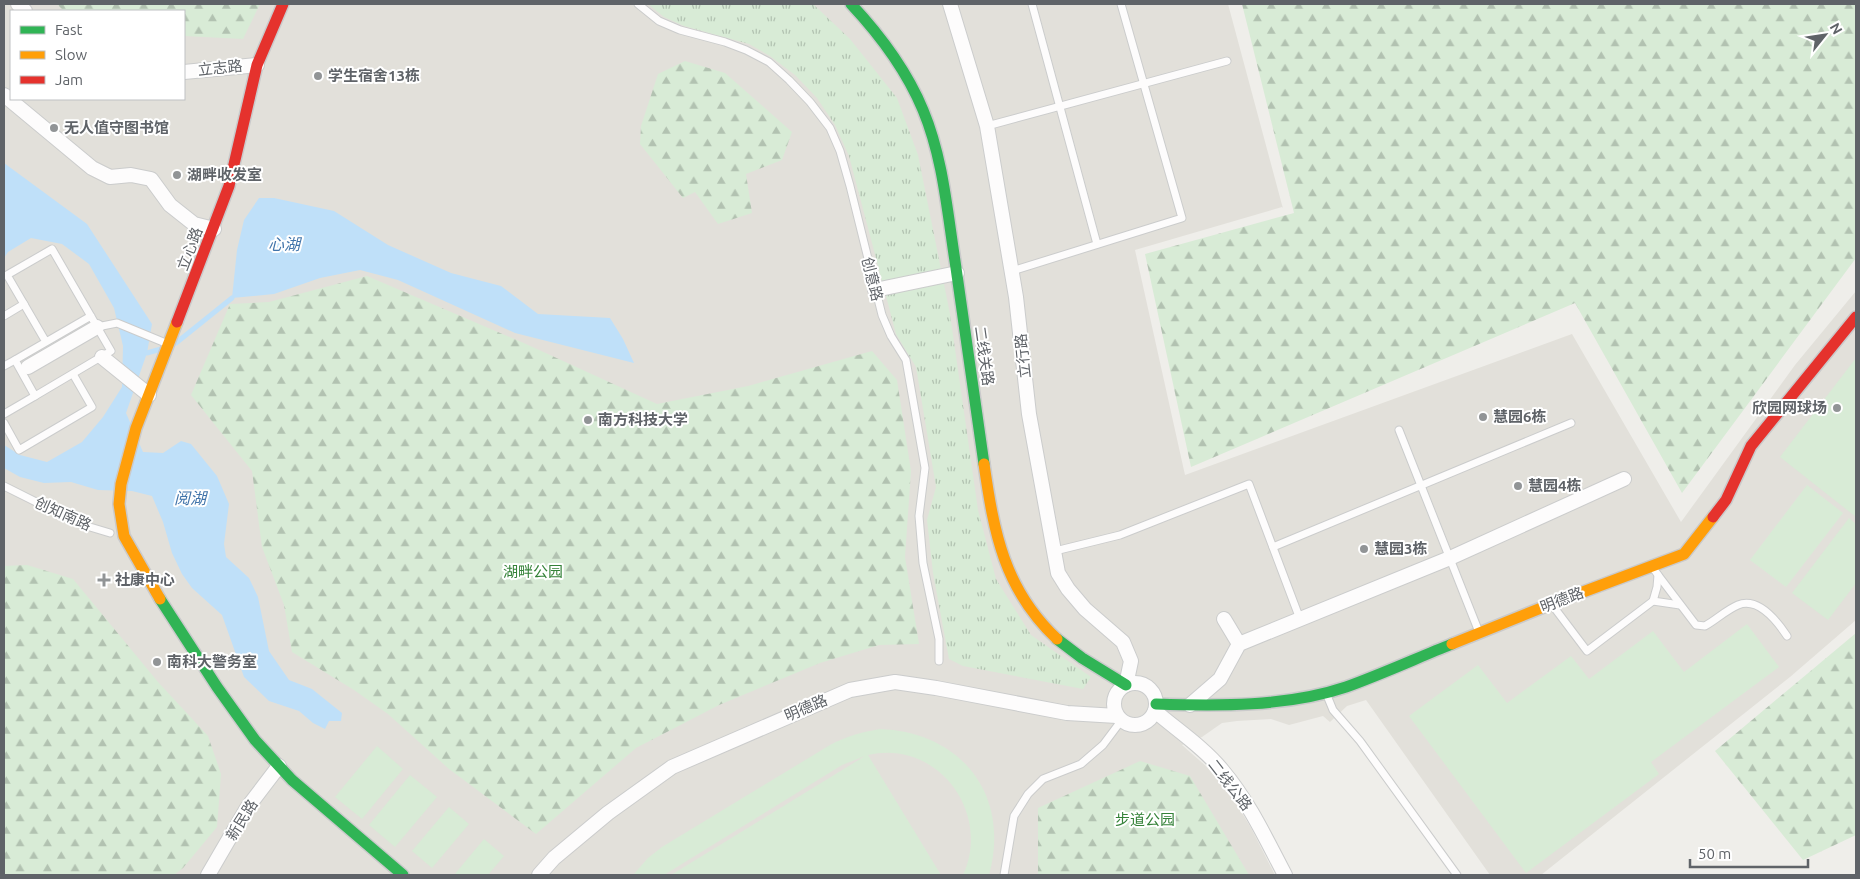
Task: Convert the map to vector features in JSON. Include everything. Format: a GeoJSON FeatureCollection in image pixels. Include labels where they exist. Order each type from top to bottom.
{"type":"FeatureCollection","features":[{"type":"Feature","properties":{"kind":"street","name":"立心路"},"geometry":{"type":"LineString","coordinates":[[283,4],[257,65],[229,186],[136,428],[121,484],[119,504],[124,536],[148,580],[217,686],[255,740],[292,780],[403,875]]}},
{"type":"Feature","properties":{"kind":"street"},"geometry":{"type":"LineString","coordinates":[[854,7],[871,4]]}},
{"type":"Feature","properties":{"kind":"street","name":"立行路"},"geometry":{"type":"LineString","coordinates":[[950,4],[987,126],[1016,297],[1029,414],[1058,573],[1068,589],[1085,609],[1123,642],[1131,661],[1126,685]]}},
{"type":"Feature","properties":{"kind":"street","name":"二线关路"},"geometry":{"type":"LineString","coordinates":[[854,7],[900,64],[916,91],[928,119],[941,167],[992,519],[1004,558],[1027,603],[1051,634],[1126,685]]}},
{"type":"Feature","properties":{"kind":"street","name":"立志路"},"geometry":{"type":"LineString","coordinates":[[185,72],[257,65]]}},
{"type":"Feature","properties":{"kind":"street"},"geometry":{"type":"LineString","coordinates":[[10,100],[92,168],[110,177],[131,175],[151,179],[170,205],[176,210],[194,224],[214,229]]}},
{"type":"Feature","properties":{"kind":"street"},"geometry":{"type":"LineString","coordinates":[[875,290],[957,273]]}},
{"type":"Feature","properties":{"kind":"street","name":"明德路"},"geometry":{"type":"LineString","coordinates":[[1156,708],[1217,706],[1295,698],[1345,687],[1551,604],[1655,571],[1684,554],[1726,500],[1751,446],[1856,317]]}},
{"type":"Feature","properties":{"kind":"street"},"geometry":{"type":"LineString","coordinates":[[28,367],[94,322]]}},
{"type":"Feature","properties":{"kind":"street"},"geometry":{"type":"LineString","coordinates":[[102,357],[149,395]]}},
{"type":"Feature","properties":{"kind":"street"},"geometry":{"type":"LineString","coordinates":[[1190,706],[1220,679],[1240,644],[1450,558],[1624,479]]}},
{"type":"Feature","properties":{"kind":"street","name":"创知南路"},"geometry":{"type":"LineString","coordinates":[[110,533],[124,536]]}},
{"type":"Feature","properties":{"kind":"street"},"geometry":{"type":"LineString","coordinates":[[1224,619],[1240,644]]}},
{"type":"Feature","properties":{"kind":"street","name":"明德路"},"geometry":{"type":"LineString","coordinates":[[539,875],[554,858],[608,813],[672,767],[850,690],[895,682],[1067,713],[1119,718]]}},
{"type":"Feature","properties":{"kind":"street"},"geometry":{"type":"LineString","coordinates":[[1134,683],[1147,687],[1152,692],[1156,708],[1152,717],[1141,725],[1127,724],[1119,718],[1114,710],[1115,698],[1118,692],[1126,685],[1134,683]]}},
{"type":"Feature","properties":{"kind":"street","name":"二线公路"},"geometry":{"type":"LineString","coordinates":[[1156,708],[1207,755],[1240,792],[1285,875]]}},
{"type":"Feature","properties":{"kind":"street","name":"新民路"},"geometry":{"type":"LineString","coordinates":[[208,875],[247,808],[279,766]]}},
{"type":"Feature","properties":{"kind":"lane","name":"创意路"},"geometry":{"type":"LineString","coordinates":[[638,4],[659,20],[680,30],[725,42],[769,62],[790,80],[830,128],[840,151],[850,186],[882,314],[891,336],[906,360],[924,468],[919,516],[923,563],[939,639],[939,660]]}},
{"type":"Feature","properties":{"kind":"lane"},"geometry":{"type":"LineString","coordinates":[[1032,4],[1096,244]]}},
{"type":"Feature","properties":{"kind":"lane"},"geometry":{"type":"LineString","coordinates":[[1012,271],[1182,218],[1120,4]]}},
{"type":"Feature","properties":{"kind":"lane"},"geometry":{"type":"LineString","coordinates":[[987,126],[1227,61]]}},
{"type":"Feature","properties":{"kind":"lane"},"geometry":{"type":"LineString","coordinates":[[4,414],[111,351],[52,249],[7,275],[46,342]]}},
{"type":"Feature","properties":{"kind":"lane"},"geometry":{"type":"LineString","coordinates":[[4,316],[24,304]]}},
{"type":"Feature","properties":{"kind":"lane"},"geometry":{"type":"LineString","coordinates":[[4,366],[46,342],[94,322],[117,324],[168,345]]}},
{"type":"Feature","properties":{"kind":"lane"},"geometry":{"type":"LineString","coordinates":[[14,360],[35,396]]}},
{"type":"Feature","properties":{"kind":"lane"},"geometry":{"type":"LineString","coordinates":[[4,423],[19,450],[92,407],[73,374]]}},
{"type":"Feature","properties":{"kind":"lane"},"geometry":{"type":"LineString","coordinates":[[1273,547],[1572,423]]}},
{"type":"Feature","properties":{"kind":"lane"},"geometry":{"type":"LineString","coordinates":[[1399,430],[1479,632]]}},
{"type":"Feature","properties":{"kind":"lane"},"geometry":{"type":"LineString","coordinates":[[1055,551],[1120,535],[1249,484],[1300,619]]}},
{"type":"Feature","properties":{"kind":"lane","name":"创知南路"},"geometry":{"type":"LineString","coordinates":[[4,486],[80,524],[110,533]]}},
{"type":"Feature","properties":{"kind":"lane"},"geometry":{"type":"LineString","coordinates":[[1653,601],[1655,571]]}},
{"type":"Feature","properties":{"kind":"lane"},"geometry":{"type":"LineString","coordinates":[[1655,571],[1696,625],[1705,626],[1736,606],[1752,604],[1779,623],[1787,636]]}},
{"type":"Feature","properties":{"kind":"lane"},"geometry":{"type":"LineString","coordinates":[[1551,604],[1587,651],[1653,601],[1680,604]]}},
{"type":"Feature","properties":{"kind":"lane"},"geometry":{"type":"LineString","coordinates":[[1325,692],[1333,710],[1360,741],[1457,875]]}},
{"type":"Feature","properties":{"kind":"lane"},"geometry":{"type":"LineString","coordinates":[[1004,875],[1014,816],[1028,794],[1044,779],[1081,764],[1102,745],[1119,718]]}},
{"type":"Feature","properties":{"kind":"shaded area","name":"南方科技大学"},"geometry":{"type":"Polygon","coordinates":[[[4,4],[1228,4],[1283,208],[1135,250],[1185,475],[1572,334],[1681,522],[1795,365],[1856,291],[1856,620],[1790,677],[1541,875],[1490,875],[1366,700],[1347,706],[1330,722],[1323,716],[1289,725],[1271,719],[1222,723],[1202,737],[1182,745],[1207,767],[1230,793],[1251,828],[1275,875],[4,875],[4,4]]]}},
{"type":"Feature","properties":{"kind":"green space"},"geometry":{"type":"Polygon","coordinates":[[[57,4],[260,4],[243,39],[185,36],[185,10],[63,10],[57,4]]]}},
{"type":"Feature","properties":{"kind":"green space"},"geometry":{"type":"Polygon","coordinates":[[[648,4],[813,4],[850,39],[897,98],[918,155],[950,314],[978,510],[996,579],[1031,635],[1091,677],[1083,689],[963,666],[949,659],[933,573],[927,520],[936,487],[916,367],[896,334],[849,156],[835,125],[817,98],[795,75],[770,56],[749,44],[684,26],[664,17],[648,4]]]}},
{"type":"Feature","properties":{"kind":"green space"},"geometry":{"type":"Polygon","coordinates":[[[1242,4],[1856,4],[1856,258],[1682,493],[1575,303],[1191,467],[1145,254],[1294,213],[1242,4]]]}},
{"type":"Feature","properties":{"kind":"green space"},"geometry":{"type":"Polygon","coordinates":[[[685,61],[725,73],[792,132],[782,160],[746,174],[752,213],[718,224],[695,192],[683,198],[640,144],[641,126],[658,74],[685,61]]]}},
{"type":"Feature","properties":{"kind":"green space","name":"湖畔公园"},"geometry":{"type":"Polygon","coordinates":[[[367,276],[526,344],[657,404],[748,386],[872,351],[897,380],[911,471],[905,557],[919,644],[879,645],[820,663],[719,705],[636,748],[536,834],[449,769],[388,714],[354,690],[292,652],[284,605],[262,547],[252,471],[191,395],[230,304],[269,302],[367,276]]]}},
{"type":"Feature","properties":{"kind":"green space","name":"欣园网球场"},"geometry":{"type":"Polygon","coordinates":[[[1856,358],[1856,517],[1780,457],[1856,358]]]}},
{"type":"Feature","properties":{"kind":"green space"},"geometry":{"type":"Polygon","coordinates":[[[1807,485],[1843,513],[1786,587],[1750,560],[1807,485]]]}},
{"type":"Feature","properties":{"kind":"green space"},"geometry":{"type":"Polygon","coordinates":[[[1849,518],[1856,524],[1856,583],[1828,620],[1792,593],[1849,518]]]}},
{"type":"Feature","properties":{"kind":"green space"},"geometry":{"type":"Polygon","coordinates":[[[27,565],[73,579],[158,682],[208,736],[221,774],[217,827],[183,868],[174,875],[4,875],[4,566],[27,565]]]}},
{"type":"Feature","properties":{"kind":"green space"},"geometry":{"type":"Polygon","coordinates":[[[1747,624],[1779,667],[1651,762],[1659,774],[1526,873],[1409,716],[1478,665],[1507,703],[1571,656],[1589,679],[1653,631],[1684,672],[1747,624]]]}},
{"type":"Feature","properties":{"kind":"green space"},"geometry":{"type":"Polygon","coordinates":[[[1856,633],[1856,835],[1803,860],[1715,751],[1856,633]]]}},
{"type":"Feature","properties":{"kind":"green space"},"geometry":{"type":"Polygon","coordinates":[[[880,729],[909,733],[935,742],[956,756],[974,774],[986,795],[993,819],[994,846],[989,875],[963,875],[970,851],[970,827],[964,805],[952,785],[936,769],[916,758],[893,753],[868,755],[941,875],[671,875],[865,756],[842,765],[664,875],[633,875],[648,858],[662,847],[830,745],[842,739],[880,729]]]}},
{"type":"Feature","properties":{"kind":"green space"},"geometry":{"type":"Polygon","coordinates":[[[377,746],[403,769],[362,819],[335,797],[377,746]]]}},
{"type":"Feature","properties":{"kind":"green space","name":"步道公园"},"geometry":{"type":"Polygon","coordinates":[[[1140,761],[1190,776],[1249,875],[1038,875],[1038,808],[1140,761]]]}},
{"type":"Feature","properties":{"kind":"green space"},"geometry":{"type":"Polygon","coordinates":[[[410,775],[437,797],[395,847],[369,825],[410,775]]]}},
{"type":"Feature","properties":{"kind":"green space"},"geometry":{"type":"Polygon","coordinates":[[[449,807],[469,824],[432,868],[412,851],[449,807]]]}},
{"type":"Feature","properties":{"kind":"green space"},"geometry":{"type":"Polygon","coordinates":[[[484,839],[504,856],[488,875],[454,875],[484,839]]]}},
{"type":"Feature","properties":{"kind":"water","name":"阅湖"},"geometry":{"type":"Polygon","coordinates":[[[4,163],[87,224],[152,324],[147,353],[126,413],[143,452],[163,453],[181,441],[191,444],[217,476],[229,504],[224,544],[226,557],[249,578],[258,597],[269,651],[289,680],[312,689],[342,713],[341,721],[329,721],[325,729],[313,723],[299,711],[269,701],[244,677],[222,615],[192,588],[182,574],[172,553],[163,522],[152,496],[132,491],[98,490],[71,482],[44,483],[20,477],[4,468],[4,445],[20,455],[47,462],[82,442],[103,417],[122,387],[123,346],[114,308],[89,264],[62,244],[31,238],[8,252],[4,258],[4,163]]]}},
{"type":"Feature","properties":{"kind":"water","name":"心湖"},"geometry":{"type":"Polygon","coordinates":[[[259,198],[274,198],[334,211],[388,245],[451,273],[501,286],[538,314],[610,318],[623,339],[634,363],[515,333],[398,280],[360,270],[320,278],[274,294],[232,298],[237,250],[244,220],[259,198]]]}},
{"type":"Feature","properties":{"kind":"waterway"},"geometry":{"type":"LineString","coordinates":[[176,343],[232,298]]}},
{"type":"Feature","properties":{"kind":"waterway"},"geometry":{"type":"LineString","coordinates":[[147,353],[161,349]]}},
{"type":"Feature","properties":{"kind":"traffic: fast"},"geometry":{"type":"LineString","coordinates":[[851,4],[873,28],[901,67],[916,95],[930,128],[940,165],[947,203],[984,464]]}},
{"type":"Feature","properties":{"kind":"traffic: fast"},"geometry":{"type":"LineString","coordinates":[[160,599],[217,687],[255,740],[292,780],[403,875]]}},
{"type":"Feature","properties":{"kind":"traffic: fast"},"geometry":{"type":"LineString","coordinates":[[1057,639],[1082,658],[1126,685]]}},
{"type":"Feature","properties":{"kind":"traffic: fast"},"geometry":{"type":"LineString","coordinates":[[1156,704],[1252,704],[1323,694],[1346,687],[1452,644]]}},
{"type":"Feature","properties":{"kind":"traffic: slow"},"geometry":{"type":"LineString","coordinates":[[160,599],[124,536],[119,504],[121,484],[136,428],[177,322]]}},
{"type":"Feature","properties":{"kind":"traffic: slow"},"geometry":{"type":"LineString","coordinates":[[984,464],[992,513],[1004,559],[1013,580],[1025,600],[1039,620],[1057,639]]}},
{"type":"Feature","properties":{"kind":"traffic: slow"},"geometry":{"type":"LineString","coordinates":[[1452,644],[1684,554],[1713,517]]}},
{"type":"Feature","properties":{"kind":"traffic: jam"},"geometry":{"type":"LineString","coordinates":[[177,322],[229,186],[257,65],[283,4]]}},
{"type":"Feature","properties":{"kind":"traffic: jam"},"geometry":{"type":"LineString","coordinates":[[1713,517],[1726,500],[1751,446],[1856,317]]}},
{"type":"Feature","properties":{"kind":"place","name":"学生宿舍13栋"},"geometry":{"type":"Point","coordinates":[318,76]}},
{"type":"Feature","properties":{"kind":"place","name":"无人值守图书馆"},"geometry":{"type":"Point","coordinates":[54,128]}},
{"type":"Feature","properties":{"kind":"place","name":"湖畔收发室"},"geometry":{"type":"Point","coordinates":[177,175]}},
{"type":"Feature","properties":{"kind":"place","name":"欣园网球场"},"geometry":{"type":"Point","coordinates":[1837,408]}},
{"type":"Feature","properties":{"kind":"place","name":"慧园6栋"},"geometry":{"type":"Point","coordinates":[1483,417]}},
{"type":"Feature","properties":{"kind":"place","name":"南方科技大学"},"geometry":{"type":"Point","coordinates":[588,420]}},
{"type":"Feature","properties":{"kind":"place","name":"慧园4栋"},"geometry":{"type":"Point","coordinates":[1518,486]}},
{"type":"Feature","properties":{"kind":"place","name":"慧园3栋"},"geometry":{"type":"Point","coordinates":[1364,549]}},
{"type":"Feature","properties":{"kind":"place","name":"社康中心"},"geometry":{"type":"Point","coordinates":[104,580]}},
{"type":"Feature","properties":{"kind":"place","name":"南科大警务室"},"geometry":{"type":"Point","coordinates":[157,662]}}]}
